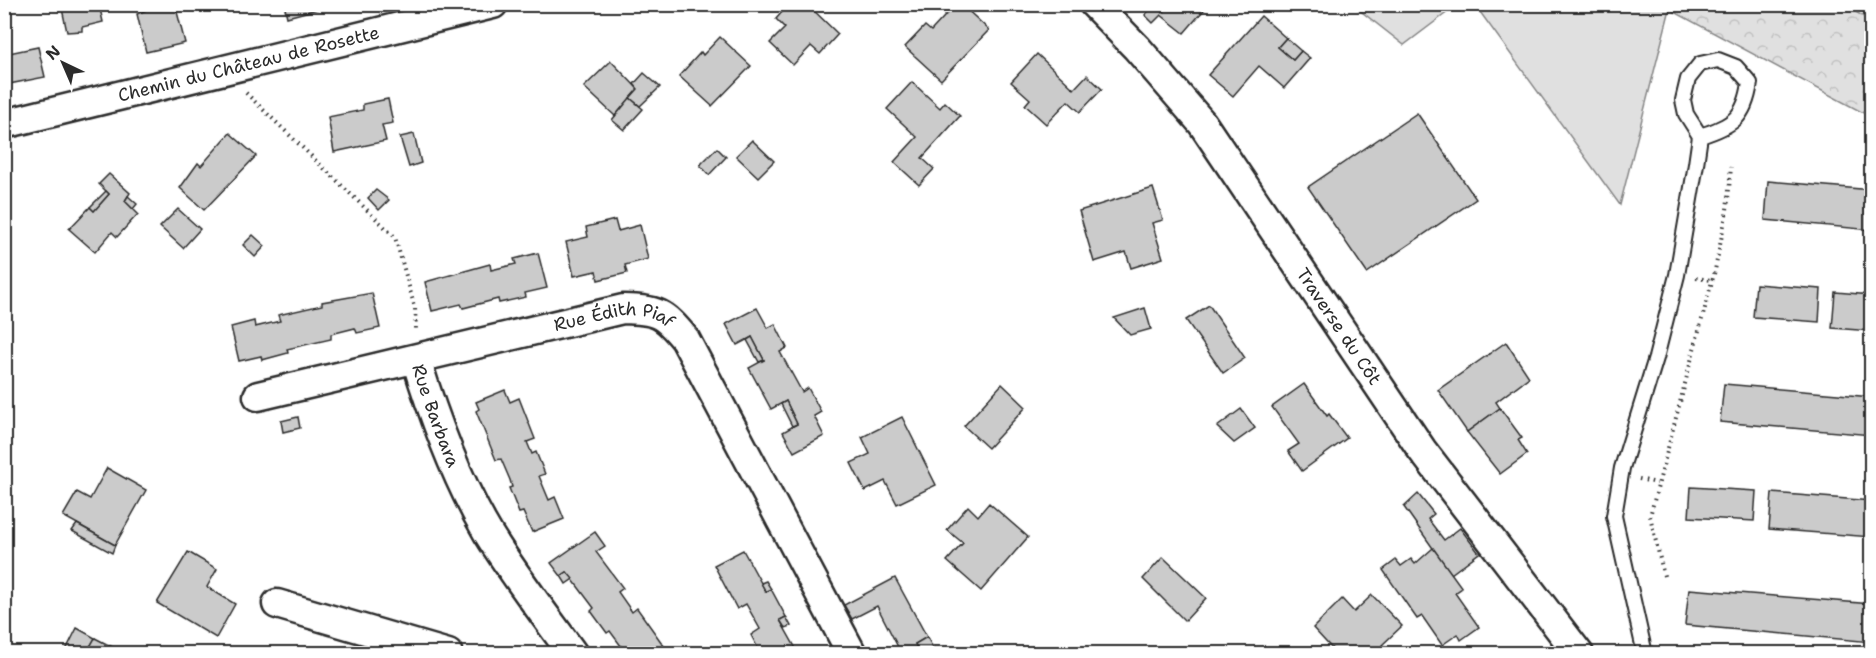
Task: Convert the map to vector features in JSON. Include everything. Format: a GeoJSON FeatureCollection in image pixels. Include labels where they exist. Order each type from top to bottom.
{"type":"FeatureCollection","features":[{"type":"Feature","properties":{"kind":"street","name":"Chemin du Château de Rosette"},"geometry":{"type":"LineString","coordinates":[[4,124],[493,4]]}},
{"type":"Feature","properties":{"kind":"street","name":"Traverse du Côt"},"geometry":{"type":"LineString","coordinates":[[1094,4],[1137,48],[1202,123],[1422,450],[1579,654]]}},
{"type":"Feature","properties":{"kind":"street","name":"Rue Édith Piaf"},"geometry":{"type":"LineString","coordinates":[[258,396],[623,309],[646,310],[666,317],[685,339],[852,654]]}},
{"type":"Feature","properties":{"kind":"street","name":"Rue Barbara"},"geometry":{"type":"LineString","coordinates":[[416,359],[431,408],[466,493],[515,574],[573,654]]}},
{"type":"Feature","properties":{"kind":"street"},"geometry":{"type":"LineString","coordinates":[[277,604],[448,654]]}},
{"type":"Feature","properties":{"kind":"lane"},"geometry":{"type":"LineString","coordinates":[[1645,654],[1614,516],[1622,468],[1656,358],[1677,275],[1700,136],[1686,114],[1683,100],[1688,79],[1700,64],[1718,60],[1736,67],[1750,83],[1748,104],[1727,128],[1700,136]]}},
{"type":"Feature","properties":{"kind":"path","name":"Rue Barbara"},"geometry":{"type":"LineString","coordinates":[[234,67],[247,94],[395,237],[415,308],[416,359]]}},
{"type":"Feature","properties":{"kind":"path"},"geometry":{"type":"LineString","coordinates":[[1664,576],[1650,516],[1715,270],[1727,210],[1731,167]]}},
{"type":"Feature","properties":{"kind":"green space"},"geometry":{"type":"Polygon","coordinates":[[[1671,4],[1844,5],[1871,21],[1871,117],[1669,9],[1671,4]]]}},
{"type":"Feature","properties":{"kind":"green space"},"geometry":{"type":"Polygon","coordinates":[[[1353,5],[1457,5],[1404,45],[1353,5]]]}},
{"type":"Feature","properties":{"kind":"green space"},"geometry":{"type":"Polygon","coordinates":[[[1475,5],[1671,5],[1620,205],[1475,5]]]}},
{"type":"Feature","properties":{"kind":"building"},"geometry":{"type":"Polygon","coordinates":[[[61,4],[99,4],[103,22],[82,27],[82,31],[67,32],[61,4]]]}},
{"type":"Feature","properties":{"kind":"building"},"geometry":{"type":"Polygon","coordinates":[[[160,4],[175,4],[185,43],[146,52],[137,14],[160,4]]]}},
{"type":"Feature","properties":{"kind":"building"},"geometry":{"type":"Polygon","coordinates":[[[284,4],[325,4],[325,7],[287,17],[284,4]]]}},
{"type":"Feature","properties":{"kind":"building"},"geometry":{"type":"Polygon","coordinates":[[[789,4],[807,4],[838,34],[820,54],[811,46],[793,65],[770,43],[785,28],[776,19],[789,4]]]}},
{"type":"Feature","properties":{"kind":"building"},"geometry":{"type":"Polygon","coordinates":[[[956,4],[961,4],[989,30],[941,80],[905,47],[925,26],[931,31],[956,4]]]}},
{"type":"Feature","properties":{"kind":"building"},"geometry":{"type":"Polygon","coordinates":[[[1170,4],[1209,4],[1184,33],[1161,15],[1153,23],[1145,15],[1154,5],[1163,13],[1170,4]]]}},
{"type":"Feature","properties":{"kind":"building"},"geometry":{"type":"Polygon","coordinates":[[[1261,16],[1286,38],[1278,47],[1293,60],[1301,51],[1310,58],[1284,88],[1259,66],[1233,96],[1208,75],[1261,16]]]}},
{"type":"Feature","properties":{"kind":"building"},"geometry":{"type":"Polygon","coordinates":[[[720,37],[751,66],[712,106],[679,76],[701,52],[703,55],[720,37]]]}},
{"type":"Feature","properties":{"kind":"building"},"geometry":{"type":"Polygon","coordinates":[[[1286,38],[1301,51],[1293,60],[1278,47],[1286,38]]]}},
{"type":"Feature","properties":{"kind":"building"},"geometry":{"type":"Polygon","coordinates":[[[38,47],[45,77],[4,85],[4,54],[38,47]]]}},
{"type":"Feature","properties":{"kind":"building"},"geometry":{"type":"Polygon","coordinates":[[[1037,54],[1074,89],[1087,75],[1102,89],[1080,112],[1068,101],[1046,124],[1025,105],[1030,99],[1011,82],[1037,54]]]}},
{"type":"Feature","properties":{"kind":"building"},"geometry":{"type":"Polygon","coordinates":[[[611,61],[638,89],[615,116],[584,87],[611,61]]]}},
{"type":"Feature","properties":{"kind":"building"},"geometry":{"type":"Polygon","coordinates":[[[644,73],[660,87],[640,106],[630,98],[638,89],[634,84],[644,73]]]}},
{"type":"Feature","properties":{"kind":"building"},"geometry":{"type":"Polygon","coordinates":[[[912,82],[940,108],[945,102],[960,116],[922,158],[934,169],[919,185],[894,162],[917,137],[887,109],[912,82]]]}},
{"type":"Feature","properties":{"kind":"building"},"geometry":{"type":"Polygon","coordinates":[[[630,98],[643,109],[624,130],[612,120],[630,98]]]}},
{"type":"Feature","properties":{"kind":"building"},"geometry":{"type":"Polygon","coordinates":[[[388,99],[393,123],[382,125],[386,141],[334,152],[328,117],[363,110],[363,104],[388,99]]]}},
{"type":"Feature","properties":{"kind":"building"},"geometry":{"type":"Polygon","coordinates":[[[1417,113],[1476,199],[1367,273],[1308,187],[1417,113]]]}},
{"type":"Feature","properties":{"kind":"building"},"geometry":{"type":"Polygon","coordinates":[[[230,133],[256,156],[204,210],[180,188],[198,163],[201,166],[230,133]]]}},
{"type":"Feature","properties":{"kind":"building"},"geometry":{"type":"Polygon","coordinates":[[[414,134],[421,163],[409,167],[400,137],[414,134]]]}},
{"type":"Feature","properties":{"kind":"building"},"geometry":{"type":"Polygon","coordinates":[[[752,140],[774,161],[758,177],[736,156],[752,140]]]}},
{"type":"Feature","properties":{"kind":"building"},"geometry":{"type":"Polygon","coordinates":[[[717,148],[726,157],[709,175],[700,165],[717,148]]]}},
{"type":"Feature","properties":{"kind":"building"},"geometry":{"type":"Polygon","coordinates":[[[109,174],[130,193],[125,201],[138,214],[117,237],[112,232],[95,252],[69,229],[90,207],[94,211],[109,194],[99,184],[109,174]]]}},
{"type":"Feature","properties":{"kind":"building"},"geometry":{"type":"Polygon","coordinates":[[[1768,181],[1872,190],[1872,230],[1765,220],[1768,181]]]}},
{"type":"Feature","properties":{"kind":"building"},"geometry":{"type":"Polygon","coordinates":[[[1153,188],[1163,220],[1152,223],[1163,258],[1131,268],[1126,252],[1094,262],[1079,211],[1153,188]]]}},
{"type":"Feature","properties":{"kind":"building"},"geometry":{"type":"Polygon","coordinates":[[[376,190],[389,200],[379,210],[368,198],[376,190]]]}},
{"type":"Feature","properties":{"kind":"building"},"geometry":{"type":"Polygon","coordinates":[[[106,191],[109,194],[94,211],[90,207],[106,191]]]}},
{"type":"Feature","properties":{"kind":"building"},"geometry":{"type":"Polygon","coordinates":[[[128,196],[137,204],[133,209],[125,201],[128,196]]]}},
{"type":"Feature","properties":{"kind":"building"},"geometry":{"type":"Polygon","coordinates":[[[178,209],[200,229],[183,248],[160,227],[178,209]]]}},
{"type":"Feature","properties":{"kind":"building"},"geometry":{"type":"Polygon","coordinates":[[[615,220],[618,231],[640,225],[648,259],[625,265],[627,273],[598,280],[596,271],[574,276],[566,242],[588,237],[586,227],[615,220]]]}},
{"type":"Feature","properties":{"kind":"building"},"geometry":{"type":"Polygon","coordinates":[[[253,235],[265,246],[255,257],[243,245],[253,235]]]}},
{"type":"Feature","properties":{"kind":"building"},"geometry":{"type":"Polygon","coordinates":[[[538,253],[547,288],[525,293],[526,297],[499,303],[498,299],[463,308],[461,304],[432,311],[425,282],[490,264],[491,270],[516,264],[514,259],[538,253]]]}},
{"type":"Feature","properties":{"kind":"building"},"geometry":{"type":"Polygon","coordinates":[[[1756,284],[1821,289],[1819,322],[1753,317],[1756,284]]]}},
{"type":"Feature","properties":{"kind":"building"},"geometry":{"type":"Polygon","coordinates":[[[1835,292],[1872,295],[1872,331],[1832,328],[1835,292]]]}},
{"type":"Feature","properties":{"kind":"building"},"geometry":{"type":"Polygon","coordinates":[[[372,293],[380,328],[357,333],[355,328],[331,334],[331,339],[287,349],[288,353],[262,360],[261,356],[239,361],[231,327],[254,321],[255,327],[280,321],[278,315],[322,305],[322,302],[372,293]]]}},
{"type":"Feature","properties":{"kind":"building"},"geometry":{"type":"Polygon","coordinates":[[[1209,305],[1245,358],[1223,373],[1186,320],[1209,305]]]}},
{"type":"Feature","properties":{"kind":"building"},"geometry":{"type":"Polygon","coordinates":[[[757,308],[768,328],[775,324],[787,348],[780,352],[802,392],[808,388],[821,412],[814,416],[824,436],[794,452],[783,432],[797,424],[786,401],[771,409],[749,368],[764,360],[752,337],[737,345],[726,324],[757,308]]]}},
{"type":"Feature","properties":{"kind":"building"},"geometry":{"type":"Polygon","coordinates":[[[1145,308],[1151,329],[1130,335],[1114,318],[1145,308]]]}},
{"type":"Feature","properties":{"kind":"building"},"geometry":{"type":"Polygon","coordinates":[[[752,337],[764,360],[759,362],[747,340],[752,337]]]}},
{"type":"Feature","properties":{"kind":"building"},"geometry":{"type":"Polygon","coordinates":[[[1506,342],[1529,377],[1496,402],[1500,408],[1467,432],[1438,390],[1506,342]]]}},
{"type":"Feature","properties":{"kind":"building"},"geometry":{"type":"Polygon","coordinates":[[[1002,384],[1026,407],[988,448],[964,426],[1002,384]]]}},
{"type":"Feature","properties":{"kind":"building"},"geometry":{"type":"Polygon","coordinates":[[[1304,384],[1327,416],[1329,414],[1347,438],[1302,471],[1288,451],[1299,444],[1272,407],[1304,384]]]}},
{"type":"Feature","properties":{"kind":"building"},"geometry":{"type":"Polygon","coordinates":[[[1724,384],[1872,397],[1872,435],[1720,422],[1724,384]]]}},
{"type":"Feature","properties":{"kind":"building"},"geometry":{"type":"Polygon","coordinates":[[[505,390],[510,402],[519,398],[535,439],[527,442],[532,454],[536,452],[545,474],[539,476],[549,500],[555,497],[564,519],[532,532],[523,512],[519,513],[509,488],[512,487],[510,480],[501,459],[496,460],[476,411],[479,409],[476,402],[505,390]]]}},
{"type":"Feature","properties":{"kind":"building"},"geometry":{"type":"Polygon","coordinates":[[[786,401],[797,424],[792,426],[781,404],[786,401]]]}},
{"type":"Feature","properties":{"kind":"building"},"geometry":{"type":"Polygon","coordinates":[[[1500,408],[1522,438],[1518,440],[1527,454],[1500,474],[1467,432],[1500,408]]]}},
{"type":"Feature","properties":{"kind":"building"},"geometry":{"type":"Polygon","coordinates":[[[1241,409],[1255,428],[1234,443],[1217,427],[1241,409]]]}},
{"type":"Feature","properties":{"kind":"building"},"geometry":{"type":"Polygon","coordinates":[[[298,417],[300,428],[283,432],[281,421],[298,417]]]}},
{"type":"Feature","properties":{"kind":"building"},"geometry":{"type":"Polygon","coordinates":[[[902,417],[936,485],[897,504],[885,481],[865,491],[851,463],[870,454],[862,437],[902,417]]]}},
{"type":"Feature","properties":{"kind":"building"},"geometry":{"type":"Polygon","coordinates":[[[107,468],[146,490],[115,545],[63,516],[77,492],[90,499],[107,468]]]}},
{"type":"Feature","properties":{"kind":"building"},"geometry":{"type":"Polygon","coordinates":[[[1691,487],[1756,491],[1754,521],[1689,517],[1691,487]]]}},
{"type":"Feature","properties":{"kind":"building"},"geometry":{"type":"Polygon","coordinates":[[[1772,493],[1872,501],[1872,537],[1769,529],[1772,493]]]}},
{"type":"Feature","properties":{"kind":"building"},"geometry":{"type":"Polygon","coordinates":[[[1418,494],[1434,514],[1428,519],[1444,540],[1460,528],[1479,553],[1451,574],[1404,507],[1418,494]]]}},
{"type":"Feature","properties":{"kind":"building"},"geometry":{"type":"Polygon","coordinates":[[[989,503],[1028,537],[981,591],[947,561],[963,543],[947,530],[968,506],[978,516],[989,503]]]}},
{"type":"Feature","properties":{"kind":"building"},"geometry":{"type":"Polygon","coordinates":[[[77,524],[115,545],[112,553],[72,531],[77,524]]]}},
{"type":"Feature","properties":{"kind":"building"},"geometry":{"type":"Polygon","coordinates":[[[595,532],[605,546],[596,552],[623,588],[618,592],[632,612],[637,608],[664,646],[660,650],[662,654],[627,654],[610,631],[607,633],[591,611],[594,608],[567,572],[561,576],[551,563],[595,532]]]}},
{"type":"Feature","properties":{"kind":"building"},"geometry":{"type":"Polygon","coordinates":[[[1433,548],[1462,588],[1455,593],[1479,627],[1461,640],[1458,634],[1442,645],[1422,616],[1417,619],[1383,570],[1396,560],[1401,566],[1411,559],[1415,564],[1433,548]]]}},
{"type":"Feature","properties":{"kind":"building"},"geometry":{"type":"Polygon","coordinates":[[[743,550],[766,592],[771,589],[786,617],[780,620],[799,654],[761,654],[751,635],[760,629],[746,604],[737,609],[714,565],[743,550]]]}},
{"type":"Feature","properties":{"kind":"building"},"geometry":{"type":"Polygon","coordinates":[[[188,552],[217,569],[207,587],[235,604],[216,638],[157,603],[188,552]]]}},
{"type":"Feature","properties":{"kind":"building"},"geometry":{"type":"Polygon","coordinates":[[[1163,557],[1206,598],[1185,621],[1143,579],[1163,557]]]}},
{"type":"Feature","properties":{"kind":"building"},"geometry":{"type":"Polygon","coordinates":[[[567,572],[573,579],[566,584],[561,576],[567,572]]]}},
{"type":"Feature","properties":{"kind":"building"},"geometry":{"type":"Polygon","coordinates":[[[895,578],[927,637],[915,644],[920,654],[895,654],[900,651],[877,606],[852,619],[844,605],[895,578]]]}},
{"type":"Feature","properties":{"kind":"building"},"geometry":{"type":"Polygon","coordinates":[[[766,581],[771,589],[766,592],[761,583],[766,581]]]}},
{"type":"Feature","properties":{"kind":"building"},"geometry":{"type":"Polygon","coordinates":[[[1689,589],[1872,604],[1872,642],[1685,625],[1689,589]]]}},
{"type":"Feature","properties":{"kind":"building"},"geometry":{"type":"Polygon","coordinates":[[[1372,595],[1402,626],[1382,645],[1388,651],[1337,654],[1313,628],[1342,599],[1354,612],[1372,595]]]}},
{"type":"Feature","properties":{"kind":"building"},"geometry":{"type":"Polygon","coordinates":[[[786,617],[791,626],[785,628],[780,620],[786,617]]]}},
{"type":"Feature","properties":{"kind":"building"},"geometry":{"type":"Polygon","coordinates":[[[77,628],[95,638],[86,654],[64,654],[77,628]]]}},
{"type":"Feature","properties":{"kind":"building"},"geometry":{"type":"Polygon","coordinates":[[[927,637],[934,650],[920,654],[915,644],[927,637]]]}},
{"type":"Feature","properties":{"kind":"building"},"geometry":{"type":"Polygon","coordinates":[[[95,638],[124,653],[86,654],[95,638]]]}}]}
